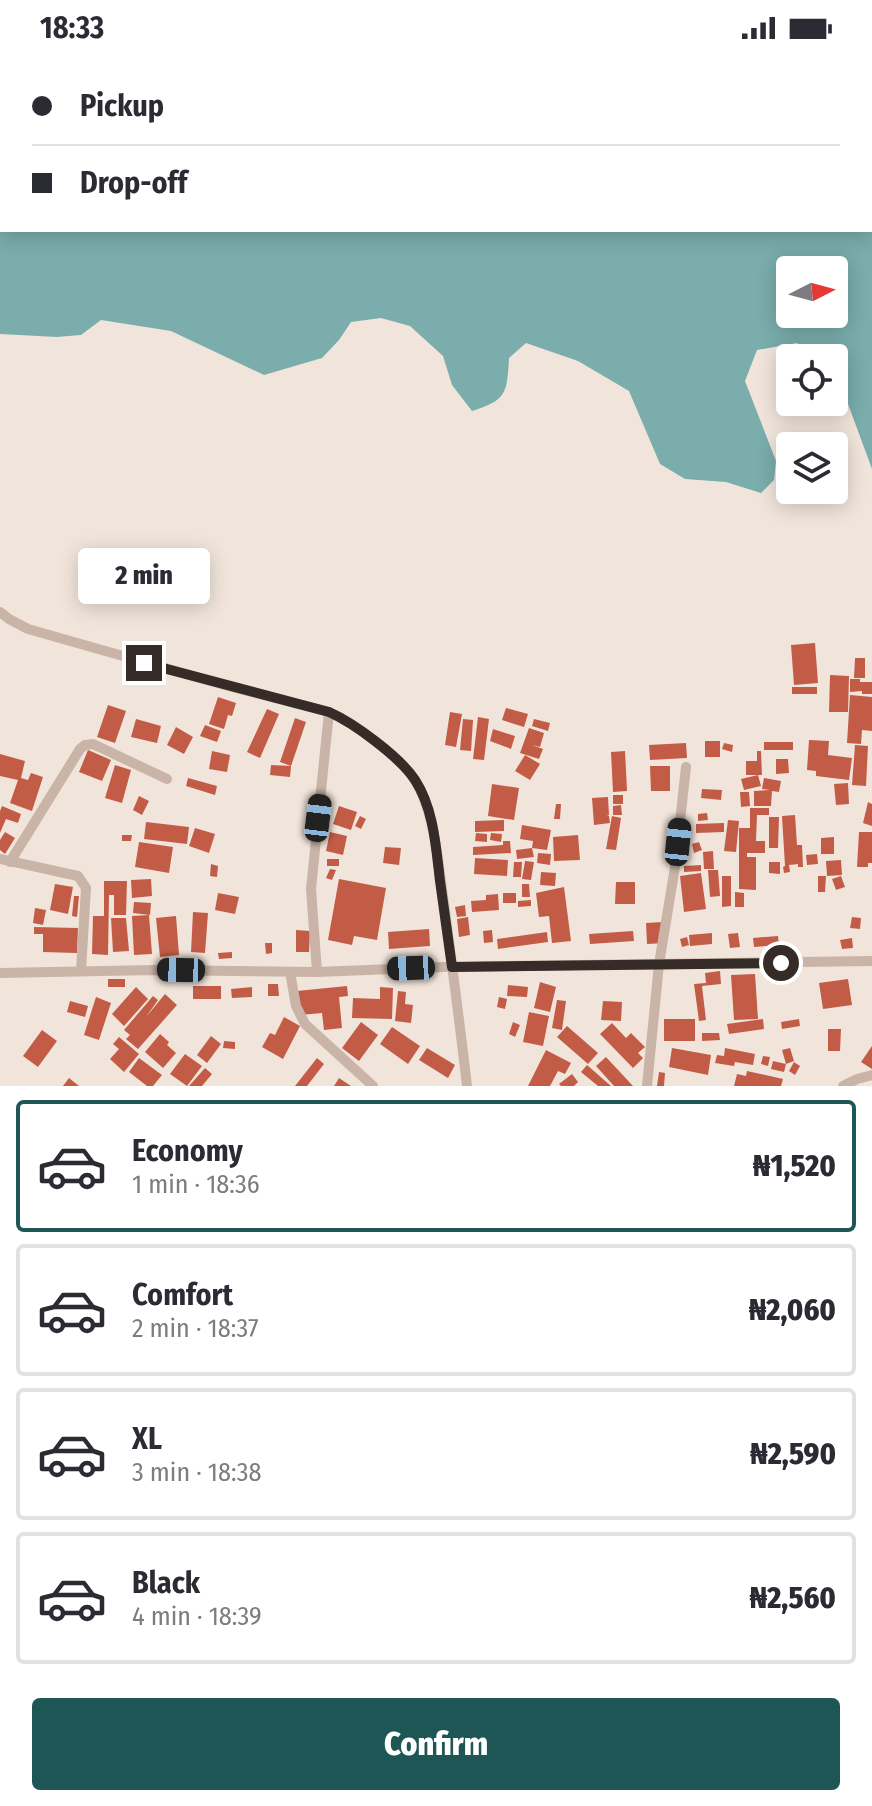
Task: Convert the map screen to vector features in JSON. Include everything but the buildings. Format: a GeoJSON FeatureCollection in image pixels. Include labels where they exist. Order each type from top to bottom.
{"type":"FeatureCollection","features":[{"type":"Feature","properties":{"kind":"street"},"geometry":{"type":"LineString","coordinates":[[0,612],[28,629],[329,712],[341,717],[405,767],[417,782],[429,813],[467,1086]]}},
{"type":"Feature","properties":{"kind":"street"},"geometry":{"type":"LineString","coordinates":[[317,972],[311,889],[329,712]]}},
{"type":"Feature","properties":{"kind":"street"},"geometry":{"type":"LineString","coordinates":[[81,971],[86,888],[82,880],[78,876],[5,860],[85,745],[93,744],[167,779]]}},
{"type":"Feature","properties":{"kind":"street"},"geometry":{"type":"LineString","coordinates":[[647,1086],[659,964],[675,867],[686,767]]}},
{"type":"Feature","properties":{"kind":"street"},"geometry":{"type":"LineString","coordinates":[[0,973],[153,970],[317,972],[872,961]]}},
{"type":"Feature","properties":{"kind":"street"},"geometry":{"type":"LineString","coordinates":[[290,972],[296,1006],[305,1024],[373,1086]]}},
{"type":"Feature","properties":{"kind":"street"},"geometry":{"type":"LineString","coordinates":[[843,1086],[872,1075]]}},
{"type":"Feature","properties":{"kind":"water"},"geometry":{"type":"Polygon","coordinates":[[[0,232],[872,232],[872,469],[848,404],[848,344],[776,344],[776,347],[757,350],[745,381],[776,461],[774,480],[761,493],[726,482],[685,479],[660,464],[629,391],[578,361],[526,343],[509,358],[503,394],[492,403],[472,411],[452,385],[443,356],[410,326],[381,318],[351,322],[322,358],[264,375],[171,331],[101,320],[81,335],[0,334],[0,232]]]}},
{"type":"Feature","properties":{"kind":"route"},"geometry":{"type":"LineString","coordinates":[[144,663],[329,712],[341,717],[405,767],[417,782],[429,813],[452,967],[781,963]]}}]}
